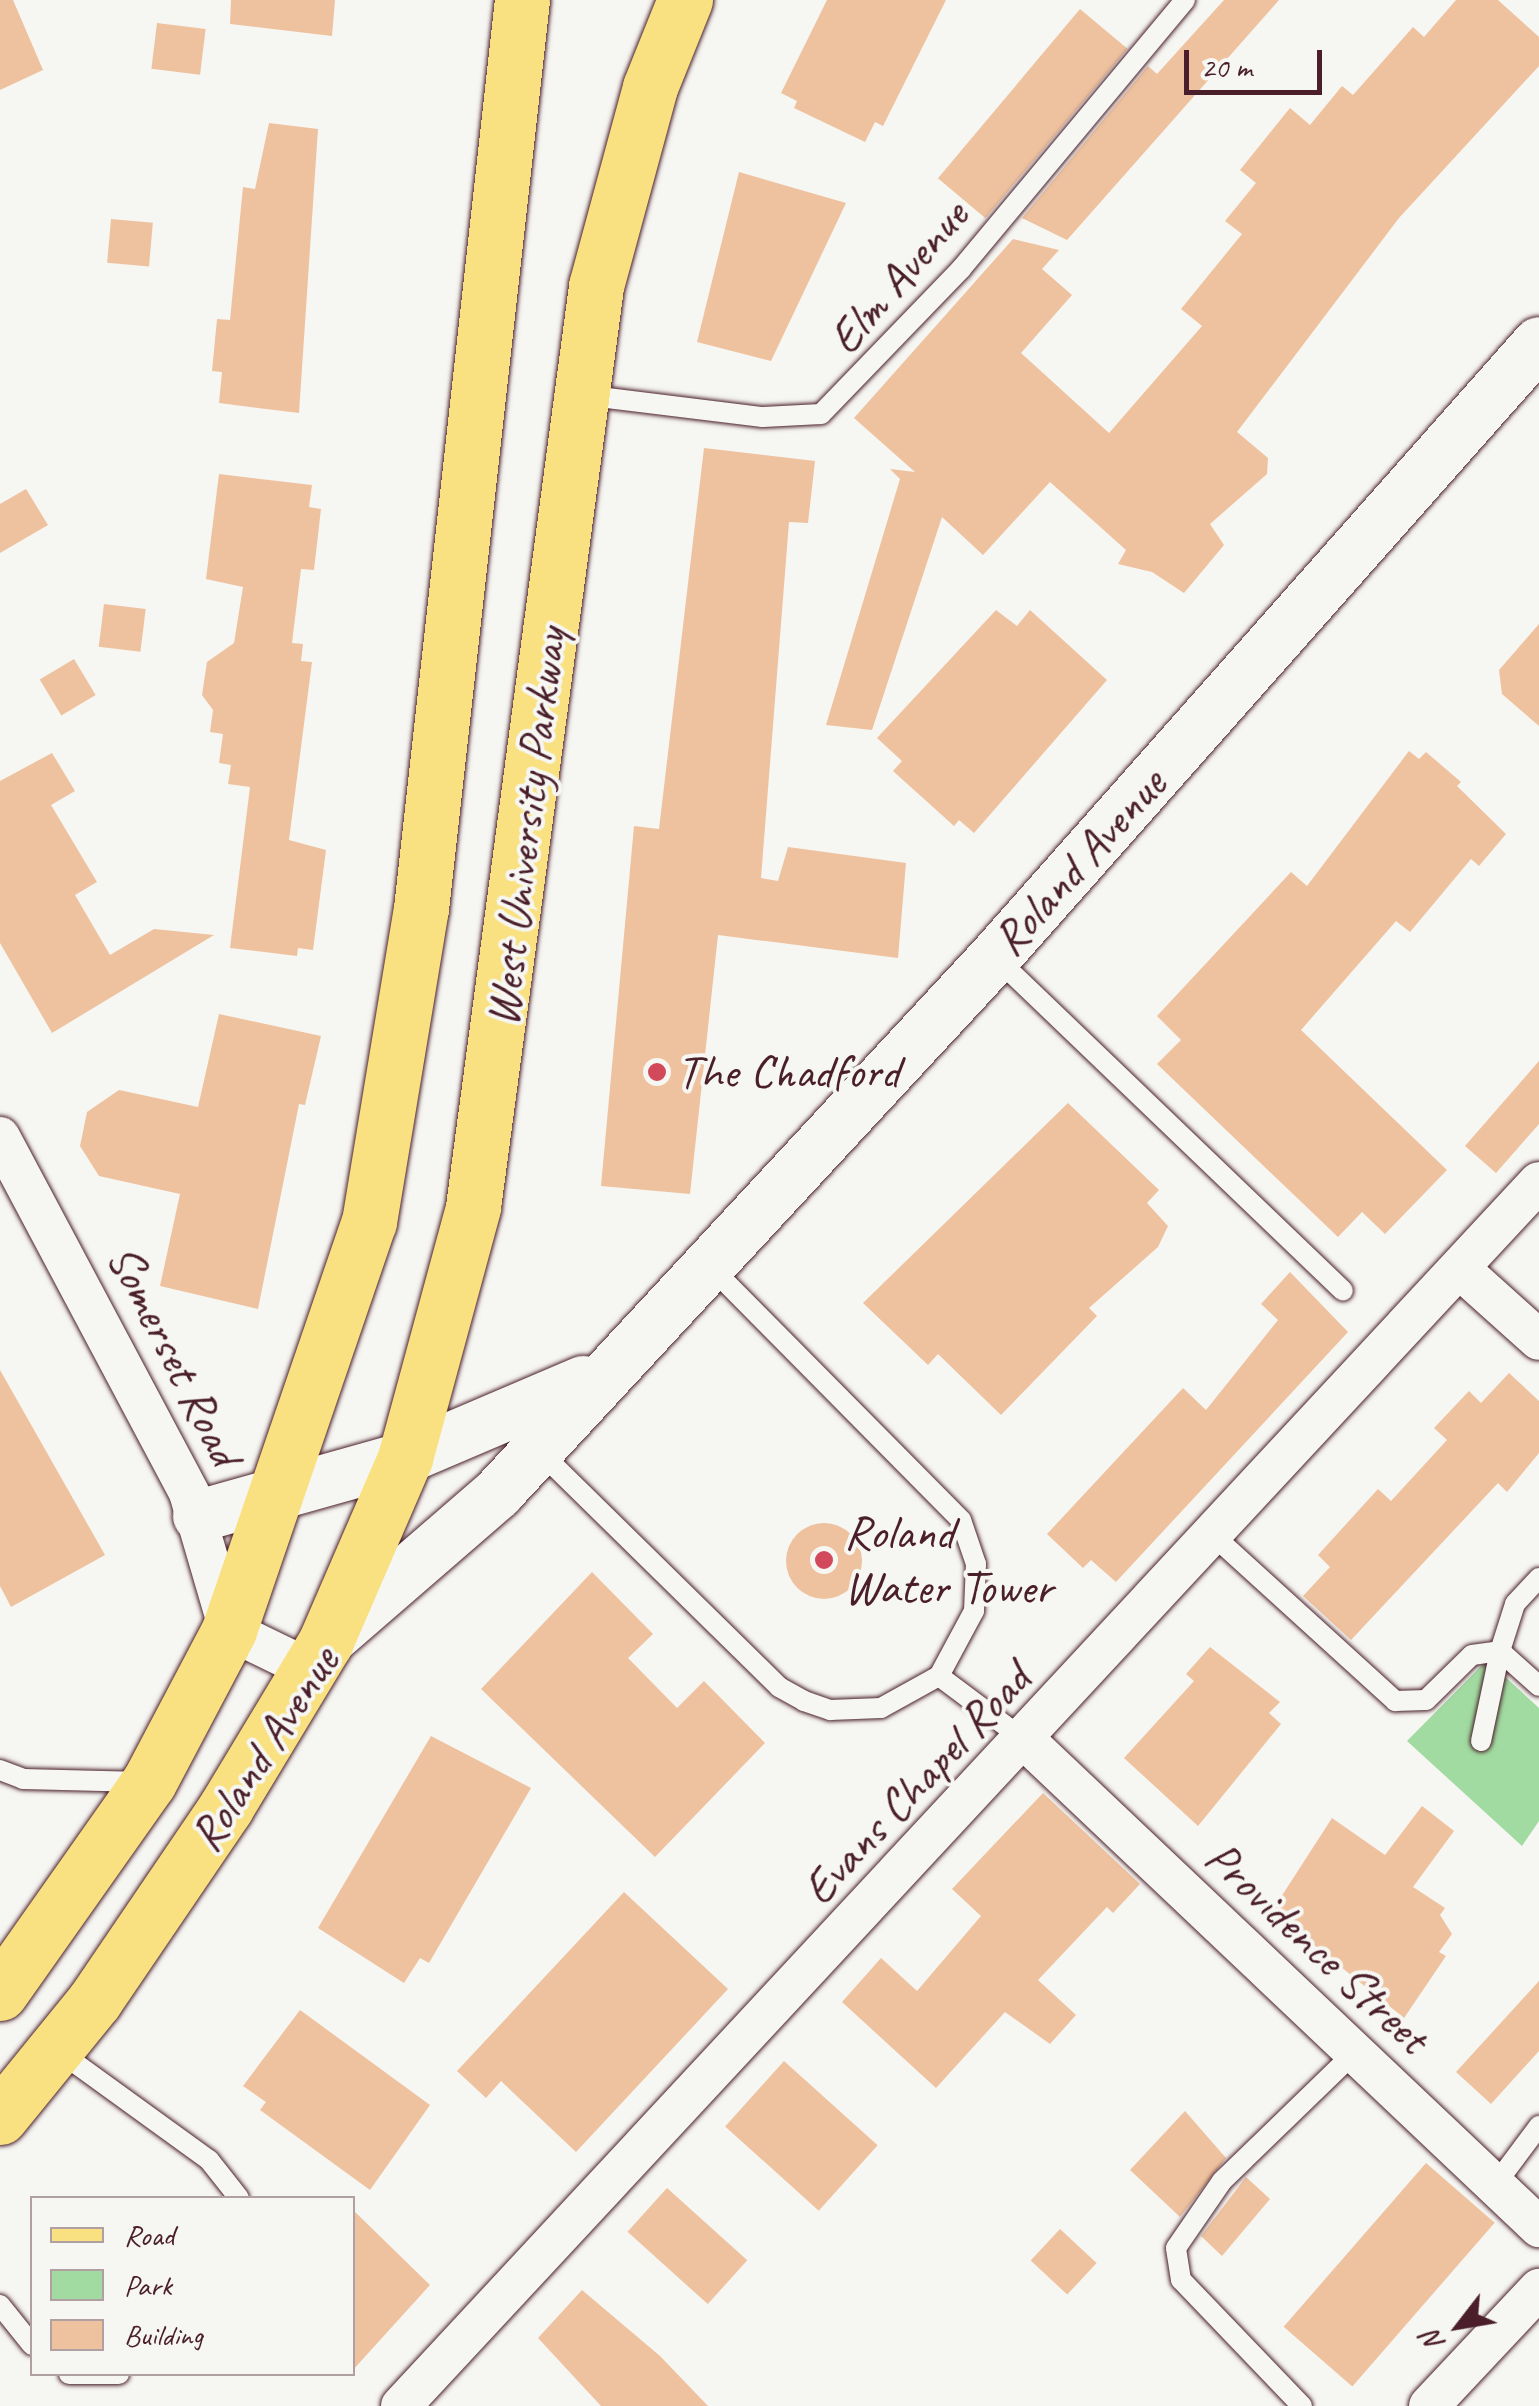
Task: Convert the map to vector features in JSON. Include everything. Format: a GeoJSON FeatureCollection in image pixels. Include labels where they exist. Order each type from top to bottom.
{"type":"FeatureCollection","features":[{"type":"Feature","properties":{"kind":"main road","name":"West University Parkway"},"geometry":{"type":"LineString","coordinates":[[279,1494],[369,1222],[395,1098],[522,0]]}},
{"type":"Feature","properties":{"kind":"main road","name":"West University Parkway"},"geometry":{"type":"LineString","coordinates":[[317,1656],[406,1458],[473,1207],[580,394],[620,188],[685,0]]}},
{"type":"Feature","properties":{"kind":"main road","name":"Roland Avenue"},"geometry":{"type":"LineString","coordinates":[[0,1994],[149,1782],[229,1630],[279,1494]]}},
{"type":"Feature","properties":{"kind":"main road","name":"Roland Avenue"},"geometry":{"type":"LineString","coordinates":[[0,2117],[57,2050],[166,1900],[317,1656]]}},
{"type":"Feature","properties":{"kind":"street","name":"Roland Avenue"},"geometry":{"type":"LineString","coordinates":[[317,1656],[433,1557],[709,1265],[996,956],[1539,343]]}},
{"type":"Feature","properties":{"kind":"street","name":"Somerset Road"},"geometry":{"type":"LineString","coordinates":[[0,1136],[110,1332],[199,1516],[229,1630]]}},
{"type":"Feature","properties":{"kind":"street","name":"Evans Chapel Road"},"geometry":{"type":"LineString","coordinates":[[401,2406],[1215,1537],[1539,1182]]}},
{"type":"Feature","properties":{"kind":"street"},"geometry":{"type":"LineString","coordinates":[[1460,1269],[1539,1340]]}},
{"type":"Feature","properties":{"kind":"street","name":"Roland Avenue"},"geometry":{"type":"LineString","coordinates":[[279,1494],[406,1458],[606,1370]]}},
{"type":"Feature","properties":{"kind":"street"},"geometry":{"type":"LineString","coordinates":[[199,1516],[279,1494]]}},
{"type":"Feature","properties":{"kind":"street"},"geometry":{"type":"LineString","coordinates":[[229,1630],[317,1656]]}},
{"type":"Feature","properties":{"kind":"street","name":"Providence Street"},"geometry":{"type":"LineString","coordinates":[[1026,1740],[1539,2227]]}},
{"type":"Feature","properties":{"kind":"street"},"geometry":{"type":"LineString","coordinates":[[1429,2406],[1539,2289]]}},
{"type":"Feature","properties":{"kind":"lane","name":"Elm Avenue"},"geometry":{"type":"LineString","coordinates":[[580,394],[762,417],[821,414],[936,296],[1185,0]]}},
{"type":"Feature","properties":{"kind":"lane"},"geometry":{"type":"LineString","coordinates":[[996,956],[1344,1291]]}},
{"type":"Feature","properties":{"kind":"lane"},"geometry":{"type":"LineString","coordinates":[[537,1449],[779,1687],[830,1710],[882,1708],[939,1676],[974,1611],[976,1564],[961,1520],[709,1265]]}},
{"type":"Feature","properties":{"kind":"lane"},"geometry":{"type":"LineString","coordinates":[[1215,1537],[1395,1701],[1426,1700],[1472,1655],[1500,1651]]}},
{"type":"Feature","properties":{"kind":"lane"},"geometry":{"type":"LineString","coordinates":[[1481,1741],[1500,1651],[1515,1604],[1539,1578]]}},
{"type":"Feature","properties":{"kind":"lane"},"geometry":{"type":"LineString","coordinates":[[1500,1651],[1539,1686]]}},
{"type":"Feature","properties":{"kind":"lane"},"geometry":{"type":"LineString","coordinates":[[939,1676],[1026,1740]]}},
{"type":"Feature","properties":{"kind":"lane"},"geometry":{"type":"LineString","coordinates":[[0,1770],[23,1779],[149,1782]]}},
{"type":"Feature","properties":{"kind":"lane"},"geometry":{"type":"LineString","coordinates":[[57,2050],[209,2160],[236,2196]]}},
{"type":"Feature","properties":{"kind":"lane"},"geometry":{"type":"LineString","coordinates":[[1302,2406],[1191,2293],[1174,2263],[1176,2248],[1222,2181],[1355,2052]]}},
{"type":"Feature","properties":{"kind":"lane"},"geometry":{"type":"LineString","coordinates":[[1495,2185],[1539,2126]]}},
{"type":"Feature","properties":{"kind":"lane"},"geometry":{"type":"LineString","coordinates":[[0,2305],[30,2343]]}},
{"type":"Feature","properties":{"kind":"green space"},"geometry":{"type":"Polygon","coordinates":[[[1487,1660],[1539,1708],[1539,1821],[1522,1846],[1407,1741],[1487,1660]]]}},
{"type":"Feature","properties":{"kind":"building"},"geometry":{"type":"Polygon","coordinates":[[[0,0],[13,0],[43,70],[0,90],[0,0]]]}},
{"type":"Feature","properties":{"kind":"building"},"geometry":{"type":"Polygon","coordinates":[[[231,0],[335,0],[332,36],[230,24],[231,0]]]}},
{"type":"Feature","properties":{"kind":"building"},"geometry":{"type":"Polygon","coordinates":[[[827,0],[946,0],[883,126],[875,122],[865,142],[794,108],[797,101],[781,93],[827,0]]]}},
{"type":"Feature","properties":{"kind":"building"},"geometry":{"type":"Polygon","coordinates":[[[1224,0],[1279,0],[1067,240],[1022,218],[1148,66],[1157,74],[1224,0]]]}},
{"type":"Feature","properties":{"kind":"building"},"geometry":{"type":"Polygon","coordinates":[[[1456,0],[1498,0],[1539,37],[1539,66],[1399,218],[1237,432],[1268,458],[1267,474],[1210,524],[1224,545],[1184,593],[1152,572],[1118,564],[1126,550],[1050,482],[983,555],[942,517],[872,730],[826,725],[900,479],[890,469],[915,472],[854,418],[1013,239],[1059,250],[1042,269],[1072,295],[1021,353],[1109,433],[1202,326],[1181,309],[1242,234],[1225,221],[1256,183],[1240,170],[1290,108],[1310,125],[1342,86],[1353,95],[1413,27],[1424,37],[1456,0]]]}},
{"type":"Feature","properties":{"kind":"building"},"geometry":{"type":"Polygon","coordinates":[[[1080,9],[1127,49],[985,218],[938,178],[1080,9]]]}},
{"type":"Feature","properties":{"kind":"building"},"geometry":{"type":"Polygon","coordinates":[[[157,23],[206,29],[200,75],[151,69],[157,23]]]}},
{"type":"Feature","properties":{"kind":"building"},"geometry":{"type":"Polygon","coordinates":[[[269,123],[318,129],[299,413],[219,403],[222,372],[212,371],[217,319],[230,320],[243,187],[255,189],[269,123]]]}},
{"type":"Feature","properties":{"kind":"building"},"geometry":{"type":"Polygon","coordinates":[[[739,172],[846,203],[771,361],[697,342],[739,172]]]}},
{"type":"Feature","properties":{"kind":"building"},"geometry":{"type":"Polygon","coordinates":[[[111,219],[153,223],[149,266],[107,263],[111,219]]]}},
{"type":"Feature","properties":{"kind":"building"},"geometry":{"type":"Polygon","coordinates":[[[704,448],[815,461],[808,523],[789,522],[761,878],[778,881],[788,847],[906,863],[898,958],[718,935],[690,1194],[601,1186],[634,826],[659,829],[704,448]]]}},
{"type":"Feature","properties":{"kind":"building"},"geometry":{"type":"Polygon","coordinates":[[[219,474],[312,485],[309,507],[321,509],[314,570],[301,569],[292,643],[303,644],[301,661],[312,662],[289,840],[326,850],[313,950],[298,948],[297,956],[230,948],[250,787],[228,784],[231,765],[219,763],[223,734],[210,732],[213,710],[202,695],[207,662],[234,643],[243,587],[206,579],[219,474]]]}},
{"type":"Feature","properties":{"kind":"building"},"geometry":{"type":"Polygon","coordinates":[[[26,489],[48,525],[0,553],[0,504],[26,489]]]}},
{"type":"Feature","properties":{"kind":"building"},"geometry":{"type":"Polygon","coordinates":[[[104,604],[146,609],[140,652],[99,647],[104,604]]]}},
{"type":"Feature","properties":{"kind":"building"},"geometry":{"type":"Polygon","coordinates":[[[996,610],[1017,626],[1030,610],[1107,680],[974,833],[959,820],[954,826],[893,771],[902,761],[877,738],[996,610]]]}},
{"type":"Feature","properties":{"kind":"building"},"geometry":{"type":"Polygon","coordinates":[[[1539,624],[1539,726],[1502,694],[1499,670],[1539,624]]]}},
{"type":"Feature","properties":{"kind":"building"},"geometry":{"type":"Polygon","coordinates":[[[74,659],[96,695],[61,716],[40,680],[74,659]]]}},
{"type":"Feature","properties":{"kind":"building"},"geometry":{"type":"Polygon","coordinates":[[[1409,751],[1419,759],[1426,752],[1461,782],[1457,786],[1506,834],[1479,866],[1471,859],[1410,932],[1396,921],[1301,1030],[1447,1170],[1385,1234],[1362,1212],[1338,1237],[1157,1064],[1181,1040],[1157,1016],[1291,872],[1307,886],[1409,751]]]}},
{"type":"Feature","properties":{"kind":"building"},"geometry":{"type":"Polygon","coordinates":[[[52,753],[75,791],[51,805],[97,882],[75,895],[110,955],[154,929],[214,935],[52,1033],[0,943],[0,781],[52,753]]]}},
{"type":"Feature","properties":{"kind":"building"},"geometry":{"type":"Polygon","coordinates":[[[219,1014],[321,1036],[305,1105],[299,1104],[258,1309],[160,1286],[180,1194],[99,1176],[80,1146],[87,1112],[119,1090],[198,1107],[219,1014]]]}},
{"type":"Feature","properties":{"kind":"building"},"geometry":{"type":"Polygon","coordinates":[[[1539,1061],[1539,1124],[1496,1173],[1465,1146],[1539,1061]]]}},
{"type":"Feature","properties":{"kind":"building"},"geometry":{"type":"Polygon","coordinates":[[[1068,1103],[1159,1190],[1147,1203],[1168,1226],[1158,1247],[1089,1308],[1097,1316],[1001,1415],[938,1354],[928,1365],[863,1303],[1068,1103]]]}},
{"type":"Feature","properties":{"kind":"building"},"geometry":{"type":"Polygon","coordinates":[[[1290,1272],[1348,1332],[1116,1582],[1091,1560],[1083,1568],[1047,1534],[1183,1388],[1206,1410],[1278,1320],[1261,1304],[1290,1272]]]}},
{"type":"Feature","properties":{"kind":"building"},"geometry":{"type":"Polygon","coordinates":[[[0,1370],[105,1555],[11,1607],[0,1586],[0,1370]]]}},
{"type":"Feature","properties":{"kind":"building"},"geometry":{"type":"Polygon","coordinates":[[[1509,1373],[1539,1401],[1539,1453],[1507,1492],[1498,1483],[1351,1640],[1303,1596],[1330,1567],[1318,1555],[1378,1489],[1391,1501],[1447,1440],[1434,1428],[1469,1391],[1481,1403],[1509,1373]]]}},
{"type":"Feature","properties":{"kind":"building","name":"Roland Water Tower"},"geometry":{"type":"Polygon","coordinates":[[[824,1523],[851,1534],[862,1561],[851,1588],[824,1599],[797,1588],[786,1561],[797,1534],[824,1523]]]}},
{"type":"Feature","properties":{"kind":"building"},"geometry":{"type":"Polygon","coordinates":[[[592,1572],[653,1634],[628,1658],[677,1708],[704,1681],[765,1743],[655,1857],[481,1689],[592,1572]]]}},
{"type":"Feature","properties":{"kind":"building"},"geometry":{"type":"Polygon","coordinates":[[[1210,1647],[1280,1702],[1269,1713],[1281,1724],[1198,1826],[1124,1758],[1194,1681],[1186,1674],[1210,1647]]]}},
{"type":"Feature","properties":{"kind":"building"},"geometry":{"type":"Polygon","coordinates":[[[431,1736],[531,1788],[429,1963],[420,1958],[404,1983],[318,1928],[431,1736]]]}},
{"type":"Feature","properties":{"kind":"building"},"geometry":{"type":"Polygon","coordinates":[[[1043,1793],[1140,1884],[1113,1913],[1107,1907],[1038,1980],[1076,2015],[1050,2044],[1005,2012],[936,2088],[842,2002],[881,1958],[917,1991],[981,1916],[952,1889],[1043,1793]]]}},
{"type":"Feature","properties":{"kind":"building"},"geometry":{"type":"Polygon","coordinates":[[[1422,1806],[1454,1831],[1413,1887],[1445,1908],[1440,1915],[1452,1934],[1439,1952],[1446,1956],[1404,2018],[1272,1911],[1332,1818],[1385,1855],[1422,1806]]]}},
{"type":"Feature","properties":{"kind":"building"},"geometry":{"type":"Polygon","coordinates":[[[624,1892],[728,1989],[576,2152],[501,2081],[486,2098],[457,2071],[624,1892]]]}},
{"type":"Feature","properties":{"kind":"building"},"geometry":{"type":"Polygon","coordinates":[[[1539,1981],[1539,2051],[1491,2104],[1456,2072],[1539,1981]]]}},
{"type":"Feature","properties":{"kind":"building"},"geometry":{"type":"Polygon","coordinates":[[[300,2010],[430,2105],[370,2190],[260,2110],[266,2102],[243,2086],[300,2010]]]}},
{"type":"Feature","properties":{"kind":"building"},"geometry":{"type":"Polygon","coordinates":[[[784,2061],[878,2145],[819,2211],[725,2126],[784,2061]]]}},
{"type":"Feature","properties":{"kind":"building"},"geometry":{"type":"Polygon","coordinates":[[[1185,2111],[1226,2158],[1180,2217],[1130,2170],[1185,2111]]]}},
{"type":"Feature","properties":{"kind":"building"},"geometry":{"type":"Polygon","coordinates":[[[1426,2163],[1495,2223],[1352,2386],[1284,2327],[1426,2163]]]}},
{"type":"Feature","properties":{"kind":"building"},"geometry":{"type":"Polygon","coordinates":[[[1246,2177],[1270,2199],[1222,2256],[1201,2236],[1246,2177]]]}},
{"type":"Feature","properties":{"kind":"building"},"geometry":{"type":"Polygon","coordinates":[[[667,2188],[747,2260],[708,2304],[628,2232],[667,2188]]]}},
{"type":"Feature","properties":{"kind":"building"},"geometry":{"type":"Polygon","coordinates":[[[355,2212],[430,2285],[355,2368],[355,2212]]]}},
{"type":"Feature","properties":{"kind":"building"},"geometry":{"type":"Polygon","coordinates":[[[1060,2229],[1097,2263],[1067,2295],[1031,2260],[1060,2229]]]}},
{"type":"Feature","properties":{"kind":"building"},"geometry":{"type":"Polygon","coordinates":[[[582,2290],[660,2356],[708,2406],[601,2406],[538,2338],[582,2290]]]}},
{"type":"Feature","properties":{"kind":"place","name":"The Chadford"},"geometry":{"type":"Point","coordinates":[657,1072]}},
{"type":"Feature","properties":{"kind":"place","name":"Roland Water Tower"},"geometry":{"type":"Point","coordinates":[824,1560]}}]}
